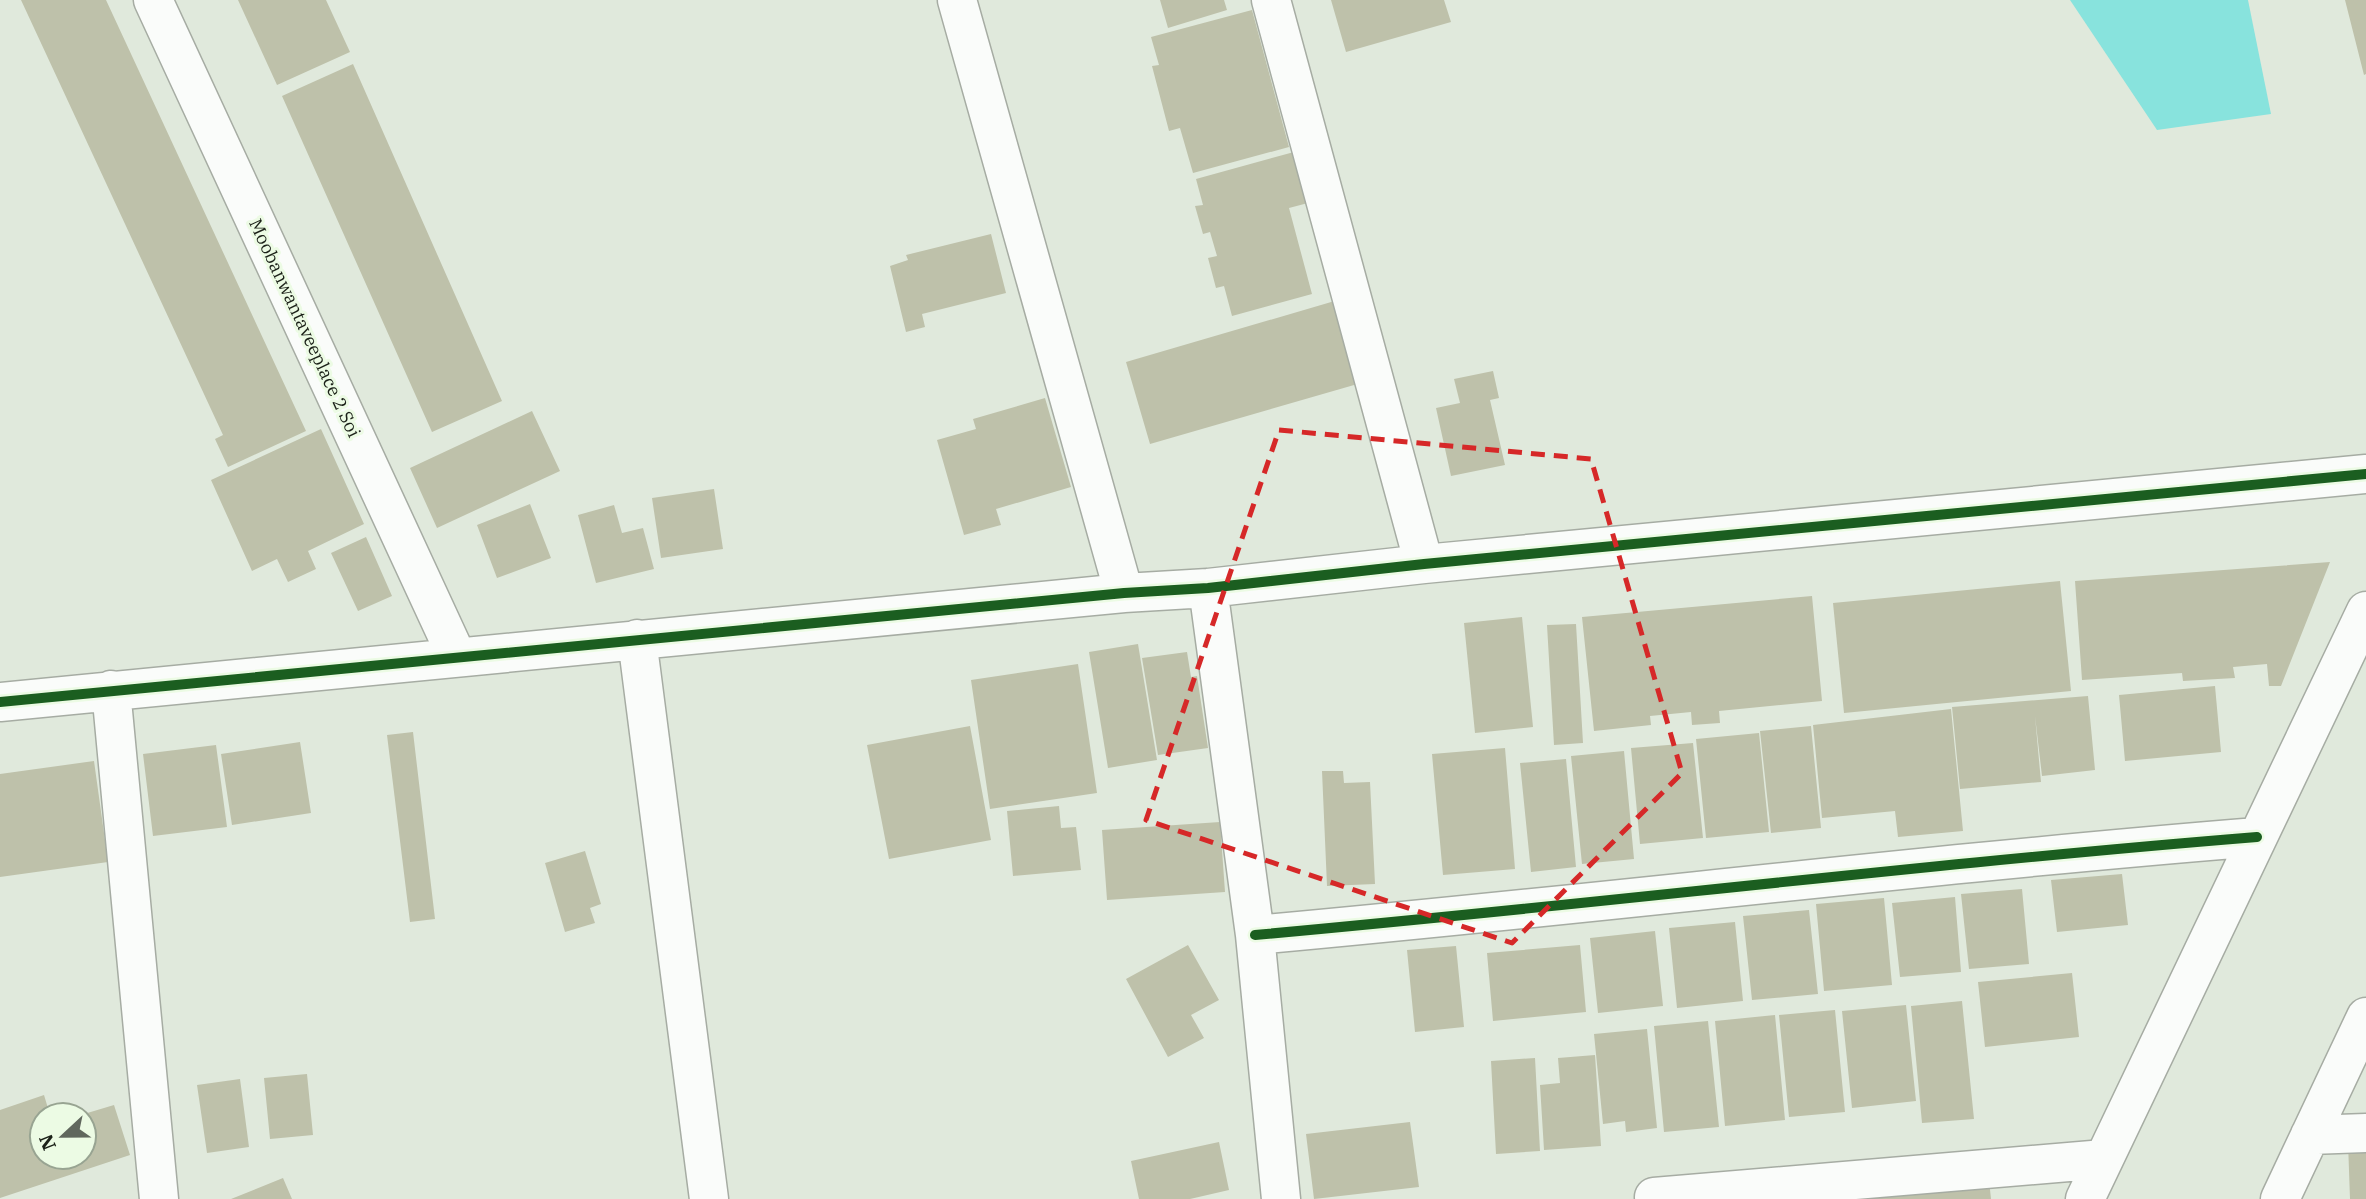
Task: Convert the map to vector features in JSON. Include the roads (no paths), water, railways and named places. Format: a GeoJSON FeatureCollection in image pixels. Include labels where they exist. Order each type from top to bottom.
{"type":"FeatureCollection","features":[{"type":"Feature","properties":{"kind":"street","name":"Moobanwantaveeplace 2 Soi"},"geometry":{"type":"LineString","coordinates":[[153,0],[457,657]]}},
{"type":"Feature","properties":{"kind":"street"},"geometry":{"type":"LineString","coordinates":[[957,0],[1124,593]]}},
{"type":"Feature","properties":{"kind":"street"},"geometry":{"type":"LineString","coordinates":[[1271,0],[1424,564]]}},
{"type":"Feature","properties":{"kind":"street"},"geometry":{"type":"LineString","coordinates":[[0,702],[1124,593],[1208,588],[1424,564],[2366,474]]}},
{"type":"Feature","properties":{"kind":"street"},"geometry":{"type":"LineString","coordinates":[[1208,588],[1255,935],[1281,1199]]}},
{"type":"Feature","properties":{"kind":"street"},"geometry":{"type":"LineString","coordinates":[[2085,1199],[2366,611]]}},
{"type":"Feature","properties":{"kind":"street"},"geometry":{"type":"LineString","coordinates":[[637,639],[709,1199]]}},
{"type":"Feature","properties":{"kind":"street"},"geometry":{"type":"LineString","coordinates":[[111,690],[159,1199]]}},
{"type":"Feature","properties":{"kind":"street"},"geometry":{"type":"LineString","coordinates":[[1255,935],[1515,911],[2045,854],[2257,837]]}},
{"type":"Feature","properties":{"kind":"street"},"geometry":{"type":"LineString","coordinates":[[2280,1199],[2366,1017]]}},
{"type":"Feature","properties":{"kind":"street"},"geometry":{"type":"LineString","coordinates":[[2310,1135],[2366,1133]]}},
{"type":"Feature","properties":{"kind":"street"},"geometry":{"type":"LineString","coordinates":[[1654,1197],[2104,1159]]}},
{"type":"Feature","properties":{"kind":"water"},"geometry":{"type":"Polygon","coordinates":[[[2070,0],[2248,0],[2271,114],[2157,130],[2070,0]]]}}]}
